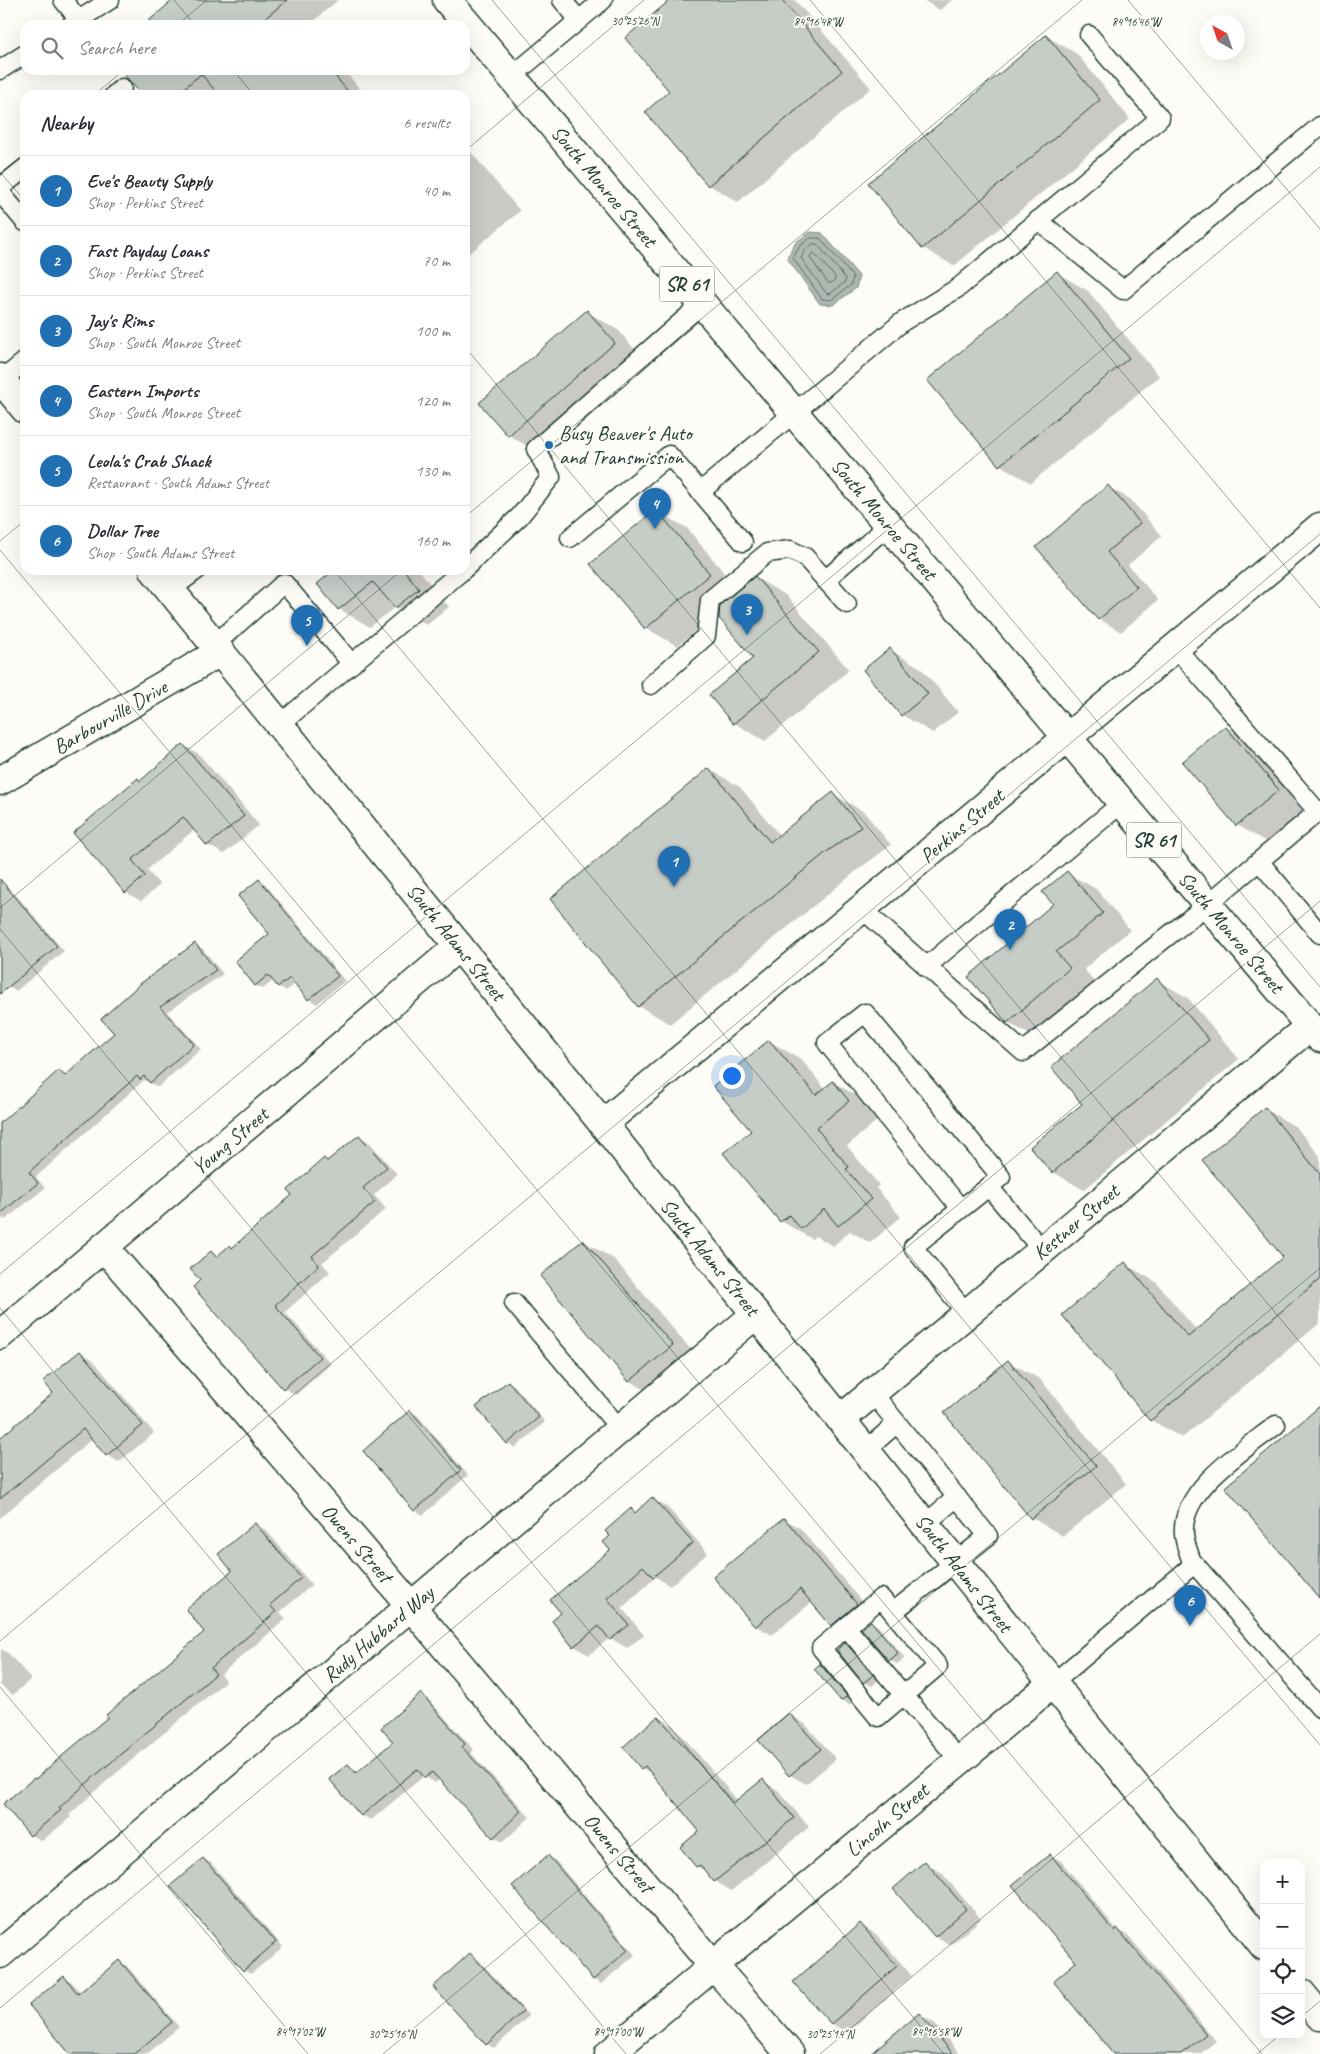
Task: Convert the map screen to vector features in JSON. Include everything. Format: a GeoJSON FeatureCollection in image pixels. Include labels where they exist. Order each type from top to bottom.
{"type":"FeatureCollection","features":[{"type":"Feature","properties":{"kind":"street","name":"South Monroe Street"},"geometry":{"type":"LineString","coordinates":[[447,0],[464,20]]}},
{"type":"Feature","properties":{"kind":"street","name":"South Monroe Street"},"geometry":{"type":"LineString","coordinates":[[470,28],[1315,1032]]}},
{"type":"Feature","properties":{"kind":"street"},"geometry":{"type":"LineString","coordinates":[[1,379],[20,403]]}},
{"type":"Feature","properties":{"kind":"street","name":"Perkins Street"},"geometry":{"type":"LineString","coordinates":[[603,1124],[1320,527]]}},
{"type":"Feature","properties":{"kind":"street","name":"South Adams Street"},"geometry":{"type":"LineString","coordinates":[[162,580],[841,1419],[1260,1941]]}},
{"type":"Feature","properties":{"kind":"street","name":"Barbourville Drive"},"geometry":{"type":"LineString","coordinates":[[0,781],[217,649]]}},
{"type":"Feature","properties":{"kind":"street","name":"Young Street"},"geometry":{"type":"LineString","coordinates":[[0,1335],[459,946]]}},
{"type":"Feature","properties":{"kind":"street","name":"Kestner Street"},"geometry":{"type":"LineString","coordinates":[[841,1419],[1042,1250],[1315,1032]]}},
{"type":"Feature","properties":{"kind":"street","name":"Owens Street"},"geometry":{"type":"LineString","coordinates":[[104,1247],[790,2054]]}},
{"type":"Feature","properties":{"kind":"street","name":"Rudy Hubbard Way"},"geometry":{"type":"LineString","coordinates":[[0,1954],[756,1314]]}},
{"type":"Feature","properties":{"kind":"street","name":"Lincoln Street"},"geometry":{"type":"LineString","coordinates":[[609,2054],[1052,1684]]}},
{"type":"Feature","properties":{"kind":"street"},"geometry":{"type":"LineString","coordinates":[[1302,1994],[1320,2016]]}},
{"type":"Feature","properties":{"kind":"lane"},"geometry":{"type":"LineString","coordinates":[[63,0],[74,20]]}},
{"type":"Feature","properties":{"kind":"lane"},"geometry":{"type":"LineString","coordinates":[[78,20],[110,0]]}},
{"type":"Feature","properties":{"kind":"lane"},"geometry":{"type":"LineString","coordinates":[[562,0],[579,20]]}},
{"type":"Feature","properties":{"kind":"lane"},"geometry":{"type":"LineString","coordinates":[[511,77],[604,0]]}},
{"type":"Feature","properties":{"kind":"lane"},"geometry":{"type":"LineString","coordinates":[[700,492],[902,322],[958,288],[1160,118],[1089,35]]}},
{"type":"Feature","properties":{"kind":"lane"},"geometry":{"type":"LineString","coordinates":[[0,70],[20,57]]}},
{"type":"Feature","properties":{"kind":"lane"},"geometry":{"type":"LineString","coordinates":[[1038,220],[1123,290],[1320,126]]}},
{"type":"Feature","properties":{"kind":"lane"},"geometry":{"type":"LineString","coordinates":[[20,174],[1,195],[20,216]]}},
{"type":"Feature","properties":{"kind":"lane"},"geometry":{"type":"LineString","coordinates":[[470,563],[520,516],[551,477],[536,449],[703,303]]}},
{"type":"Feature","properties":{"kind":"lane"},"geometry":{"type":"LineString","coordinates":[[1,379],[20,365]]}},
{"type":"Feature","properties":{"kind":"lane"},"geometry":{"type":"LineString","coordinates":[[570,538],[669,455],[742,542]]}},
{"type":"Feature","properties":{"kind":"lane"},"geometry":{"type":"LineString","coordinates":[[825,580],[889,525]]}},
{"type":"Feature","properties":{"kind":"lane"},"geometry":{"type":"LineString","coordinates":[[651,685],[706,636],[710,600],[766,553],[790,550],[805,557],[846,604]]}},
{"type":"Feature","properties":{"kind":"lane"},"geometry":{"type":"LineString","coordinates":[[162,580],[180,575]]}},
{"type":"Feature","properties":{"kind":"lane"},"geometry":{"type":"LineString","coordinates":[[279,725],[457,575]]}},
{"type":"Feature","properties":{"kind":"lane"},"geometry":{"type":"LineString","coordinates":[[217,649],[284,583],[352,664]]}},
{"type":"Feature","properties":{"kind":"lane"},"geometry":{"type":"LineString","coordinates":[[862,909],[1023,1052],[1208,904],[1319,811],[1176,648]]}},
{"type":"Feature","properties":{"kind":"lane"},"geometry":{"type":"LineString","coordinates":[[926,967],[1123,802]]}},
{"type":"Feature","properties":{"kind":"lane"},"geometry":{"type":"LineString","coordinates":[[1259,861],[1320,934]]}},
{"type":"Feature","properties":{"kind":"lane"},"geometry":{"type":"LineString","coordinates":[[961,1209],[827,1043],[865,1013],[1001,1177],[989,1187],[913,1247],[967,1314]]}},
{"type":"Feature","properties":{"kind":"lane"},"geometry":{"type":"LineString","coordinates":[[989,1187],[1042,1250]]}},
{"type":"Feature","properties":{"kind":"lane"},"geometry":{"type":"LineString","coordinates":[[514,1303],[620,1429]]}},
{"type":"Feature","properties":{"kind":"lane"},"geometry":{"type":"LineString","coordinates":[[872,1392],[988,1536],[893,1612]]}},
{"type":"Feature","properties":{"kind":"lane"},"geometry":{"type":"LineString","coordinates":[[866,1450],[898,1423]]}},
{"type":"Feature","properties":{"kind":"lane"},"geometry":{"type":"LineString","coordinates":[[1276,1425],[1216,1473],[1188,1508],[1184,1533],[1191,1560],[1194,1564],[1320,1708]]}},
{"type":"Feature","properties":{"kind":"lane"},"geometry":{"type":"LineString","coordinates":[[925,1524],[957,1497]]}},
{"type":"Feature","properties":{"kind":"lane"},"geometry":{"type":"LineString","coordinates":[[1052,1684],[1194,1564]]}},
{"type":"Feature","properties":{"kind":"lane"},"geometry":{"type":"LineString","coordinates":[[881,1598],[893,1612],[938,1666],[878,1717],[821,1648],[881,1598]]}},
{"type":"Feature","properties":{"kind":"lane"},"geometry":{"type":"LineString","coordinates":[[846,1627],[959,1760]]}},
{"type":"Feature","properties":{"kind":"water"},"geometry":{"type":"Polygon","coordinates":[[[810,232],[822,233],[859,276],[856,288],[833,305],[820,304],[787,258],[796,242],[810,232]]]}},
{"type":"Feature","properties":{"kind":"building"},"geometry":{"type":"Polygon","coordinates":[[[173,0],[287,0],[263,20],[150,20],[173,0]]]}},
{"type":"Feature","properties":{"kind":"building"},"geometry":{"type":"Polygon","coordinates":[[[670,0],[782,0],[842,71],[708,186],[645,112],[669,91],[625,38],[670,0]]]}},
{"type":"Feature","properties":{"kind":"building"},"geometry":{"type":"Polygon","coordinates":[[[1046,35],[1100,100],[922,249],[868,183],[1046,35]]]}},
{"type":"Feature","properties":{"kind":"building"},"geometry":{"type":"Polygon","coordinates":[[[124,75],[200,75],[182,90],[138,90],[124,75]]]}},
{"type":"Feature","properties":{"kind":"building"},"geometry":{"type":"Polygon","coordinates":[[[202,75],[334,75],[347,90],[215,90],[202,75]]]}},
{"type":"Feature","properties":{"kind":"building"},"geometry":{"type":"Polygon","coordinates":[[[1057,271],[1129,358],[999,466],[927,380],[1057,271]]]}},
{"type":"Feature","properties":{"kind":"building"},"geometry":{"type":"Polygon","coordinates":[[[587,310],[615,343],[508,436],[479,403],[587,310]]]}},
{"type":"Feature","properties":{"kind":"building"},"geometry":{"type":"Polygon","coordinates":[[[1108,485],[1140,523],[1107,552],[1137,587],[1098,620],[1036,547],[1108,485]]]}},
{"type":"Feature","properties":{"kind":"building"},"geometry":{"type":"Polygon","coordinates":[[[656,509],[710,574],[645,629],[590,564],[656,509]]]}},
{"type":"Feature","properties":{"kind":"building"},"geometry":{"type":"Polygon","coordinates":[[[328,575],[408,575],[419,589],[395,608],[373,582],[338,610],[317,584],[328,575]]]}},
{"type":"Feature","properties":{"kind":"building"},"geometry":{"type":"Polygon","coordinates":[[[755,576],[819,652],[733,724],[709,695],[753,658],[719,618],[720,605],[755,576]]]}},
{"type":"Feature","properties":{"kind":"building"},"geometry":{"type":"Polygon","coordinates":[[[890,648],[928,694],[901,716],[863,670],[890,648]]]}},
{"type":"Feature","properties":{"kind":"building"},"geometry":{"type":"Polygon","coordinates":[[[1225,726],[1279,790],[1236,826],[1182,762],[1225,726]]]}},
{"type":"Feature","properties":{"kind":"building"},"geometry":{"type":"Polygon","coordinates":[[[183,744],[244,816],[207,846],[183,817],[132,860],[145,876],[125,893],[73,833],[138,778],[140,781],[183,744]]]}},
{"type":"Feature","properties":{"kind":"building"},"geometry":{"type":"Polygon","coordinates":[[[709,768],[770,842],[833,792],[861,827],[824,854],[638,1007],[550,899],[709,768]]]}},
{"type":"Feature","properties":{"kind":"building"},"geometry":{"type":"Polygon","coordinates":[[[1067,871],[1103,913],[1056,952],[1070,968],[1007,1023],[968,977],[1053,904],[1042,892],[1067,871]]]}},
{"type":"Feature","properties":{"kind":"building"},"geometry":{"type":"Polygon","coordinates":[[[0,879],[57,946],[0,994],[0,879]]]}},
{"type":"Feature","properties":{"kind":"building"},"geometry":{"type":"Polygon","coordinates":[[[259,879],[338,976],[308,1000],[290,978],[278,987],[268,975],[255,986],[235,961],[269,934],[238,896],[259,879]]]}},
{"type":"Feature","properties":{"kind":"building"},"geometry":{"type":"Polygon","coordinates":[[[195,943],[216,970],[160,1007],[194,1044],[150,1083],[144,1076],[140,1080],[137,1076],[29,1172],[38,1183],[0,1214],[0,1123],[59,1070],[65,1076],[114,1033],[101,1019],[140,984],[195,943]]]}},
{"type":"Feature","properties":{"kind":"building"},"geometry":{"type":"Polygon","coordinates":[[[1157,978],[1209,1040],[1052,1173],[1030,1147],[1082,1104],[1051,1067],[1157,978]]]}},
{"type":"Feature","properties":{"kind":"building"},"geometry":{"type":"Polygon","coordinates":[[[769,1040],[816,1095],[833,1081],[849,1101],[816,1128],[849,1167],[846,1169],[871,1199],[838,1226],[824,1209],[801,1229],[789,1215],[780,1222],[723,1153],[751,1131],[713,1086],[769,1040]]]}},
{"type":"Feature","properties":{"kind":"building"},"geometry":{"type":"Polygon","coordinates":[[[1265,1107],[1320,1174],[1320,1279],[1150,1421],[1062,1315],[1125,1262],[1188,1337],[1283,1257],[1202,1160],[1265,1107]]]}},
{"type":"Feature","properties":{"kind":"building"},"geometry":{"type":"Polygon","coordinates":[[[359,1135],[387,1167],[363,1188],[375,1202],[312,1256],[319,1265],[275,1305],[320,1357],[283,1389],[193,1287],[200,1280],[190,1269],[211,1251],[216,1257],[230,1245],[232,1248],[292,1195],[288,1190],[324,1158],[327,1161],[359,1135]]]}},
{"type":"Feature","properties":{"kind":"building"},"geometry":{"type":"Polygon","coordinates":[[[583,1240],[673,1345],[629,1382],[540,1276],[583,1240]]]}},
{"type":"Feature","properties":{"kind":"building"},"geometry":{"type":"Polygon","coordinates":[[[80,1351],[143,1425],[106,1456],[83,1429],[0,1499],[0,1438],[53,1393],[43,1381],[80,1351]]]}},
{"type":"Feature","properties":{"kind":"building"},"geometry":{"type":"Polygon","coordinates":[[[1008,1360],[1096,1466],[1031,1519],[944,1413],[1008,1360]]]}},
{"type":"Feature","properties":{"kind":"building"},"geometry":{"type":"Polygon","coordinates":[[[508,1381],[539,1417],[507,1444],[476,1407],[508,1381]]]}},
{"type":"Feature","properties":{"kind":"building"},"geometry":{"type":"Polygon","coordinates":[[[1320,1406],[1320,1599],[1225,1487],[1320,1406]]]}},
{"type":"Feature","properties":{"kind":"building"},"geometry":{"type":"Polygon","coordinates":[[[410,1410],[461,1470],[414,1511],[363,1451],[410,1410]]]}},
{"type":"Feature","properties":{"kind":"building"},"geometry":{"type":"Polygon","coordinates":[[[652,1497],[693,1543],[653,1577],[643,1566],[607,1598],[629,1625],[610,1640],[599,1626],[573,1647],[552,1621],[561,1613],[550,1600],[610,1550],[603,1542],[610,1536],[605,1531],[631,1508],[635,1513],[652,1497]]]}},
{"type":"Feature","properties":{"kind":"building"},"geometry":{"type":"Polygon","coordinates":[[[784,1518],[857,1604],[831,1626],[800,1589],[755,1627],[713,1577],[784,1518]]]}},
{"type":"Feature","properties":{"kind":"building"},"geometry":{"type":"Polygon","coordinates":[[[255,1523],[301,1578],[270,1605],[276,1612],[211,1668],[216,1674],[96,1775],[59,1808],[61,1810],[30,1836],[3,1804],[108,1717],[106,1715],[204,1632],[186,1609],[232,1571],[218,1554],[255,1523]]]}},
{"type":"Feature","properties":{"kind":"building"},"geometry":{"type":"Polygon","coordinates":[[[871,1621],[898,1653],[889,1661],[861,1628],[871,1621]]]}},
{"type":"Feature","properties":{"kind":"building"},"geometry":{"type":"Polygon","coordinates":[[[845,1642],[873,1675],[863,1683],[837,1650],[845,1642]]]}},
{"type":"Feature","properties":{"kind":"building"},"geometry":{"type":"Polygon","coordinates":[[[820,1664],[847,1696],[841,1701],[814,1669],[820,1664]]]}},
{"type":"Feature","properties":{"kind":"building"},"geometry":{"type":"Polygon","coordinates":[[[421,1693],[465,1744],[462,1747],[521,1811],[493,1838],[432,1772],[425,1778],[417,1769],[361,1816],[329,1779],[348,1764],[356,1773],[393,1742],[381,1728],[421,1693]]]}},
{"type":"Feature","properties":{"kind":"building"},"geometry":{"type":"Polygon","coordinates":[[[789,1713],[821,1749],[789,1776],[758,1740],[789,1713]]]}},
{"type":"Feature","properties":{"kind":"building"},"geometry":{"type":"Polygon","coordinates":[[[658,1716],[733,1803],[763,1779],[794,1818],[714,1882],[700,1865],[696,1867],[680,1847],[699,1831],[645,1766],[641,1769],[623,1747],[658,1716]]]}},
{"type":"Feature","properties":{"kind":"building"},"geometry":{"type":"Polygon","coordinates":[[[1050,1854],[1114,1931],[1117,1928],[1206,2034],[1181,2054],[1113,2054],[1053,1981],[1076,1962],[1012,1885],[1050,1854]]]}},
{"type":"Feature","properties":{"kind":"building"},"geometry":{"type":"Polygon","coordinates":[[[548,1855],[628,1950],[593,1980],[512,1886],[548,1855]]]}},
{"type":"Feature","properties":{"kind":"building"},"geometry":{"type":"Polygon","coordinates":[[[203,1858],[276,1942],[243,1971],[170,1886],[203,1858]]]}},
{"type":"Feature","properties":{"kind":"building"},"geometry":{"type":"Polygon","coordinates":[[[925,1861],[966,1909],[935,1937],[893,1889],[925,1861]]]}},
{"type":"Feature","properties":{"kind":"building"},"geometry":{"type":"Polygon","coordinates":[[[860,1923],[897,1966],[831,2024],[793,1982],[860,1923]]]}},
{"type":"Feature","properties":{"kind":"building"},"geometry":{"type":"Polygon","coordinates":[[[470,1953],[523,2011],[486,2045],[433,1987],[470,1953]]]}},
{"type":"Feature","properties":{"kind":"building"},"geometry":{"type":"Polygon","coordinates":[[[119,1960],[172,2022],[134,2054],[70,2054],[29,2005],[64,1976],[78,1994],[119,1960]]]}},
{"type":"Feature","properties":{"kind":"building"},"geometry":{"type":"Polygon","coordinates":[[[919,2013],[953,2054],[870,2054],[919,2013]]]}},
{"type":"Feature","properties":{"kind":"place","name":"Busy Beaver's Auto and Transmission"},"geometry":{"type":"Point","coordinates":[549,445]}},
{"type":"Feature","properties":{"kind":"place","name":"Eastern Imports"},"geometry":{"type":"Point","coordinates":[655,529]}},
{"type":"Feature","properties":{"kind":"place","name":"Jay's Rims"},"geometry":{"type":"Point","coordinates":[747,635]}},
{"type":"Feature","properties":{"kind":"place","name":"Leola's Crab Shack"},"geometry":{"type":"Point","coordinates":[307,646]}},
{"type":"Feature","properties":{"kind":"place","name":"Eve's Beauty Supply"},"geometry":{"type":"Point","coordinates":[674,887]}},
{"type":"Feature","properties":{"kind":"place","name":"Fast Payday Loans"},"geometry":{"type":"Point","coordinates":[1010,950]}},
{"type":"Feature","properties":{"kind":"place","name":"Dollar Tree"},"geometry":{"type":"Point","coordinates":[1190,1626]}}]}
